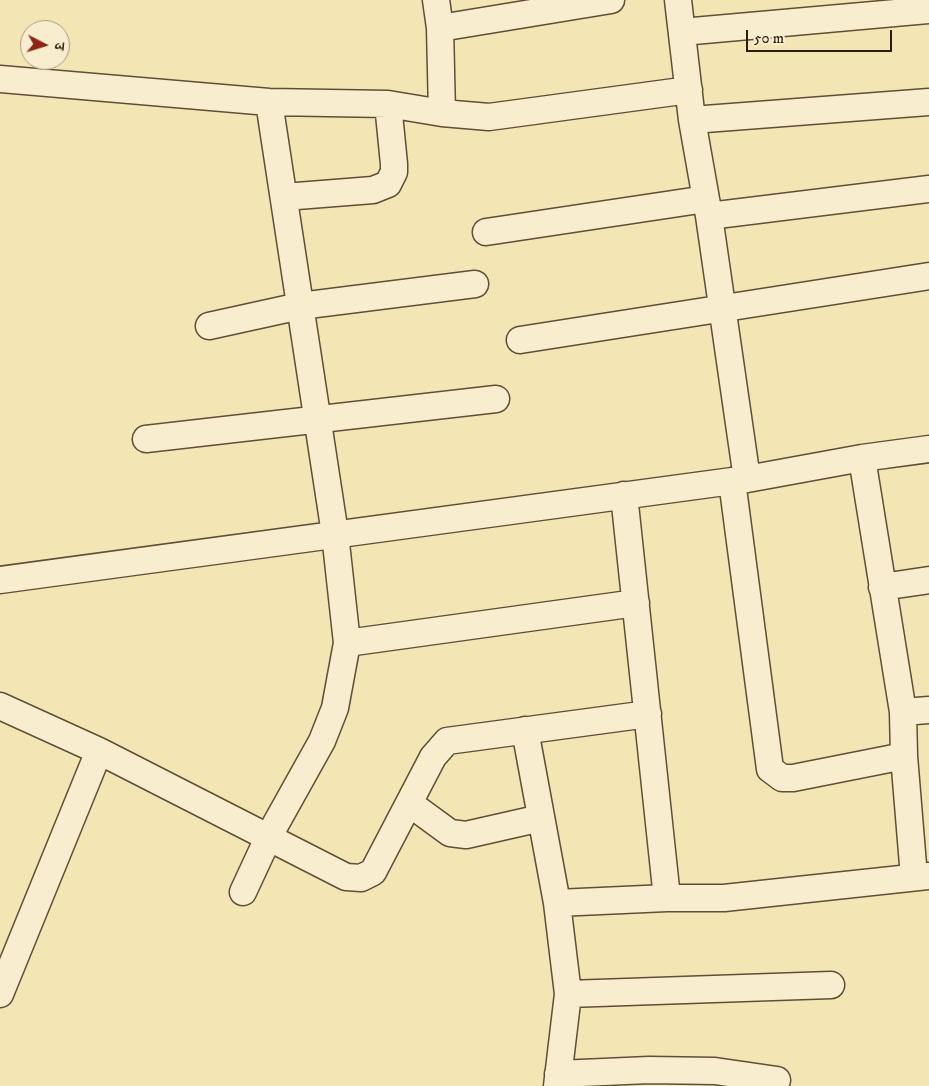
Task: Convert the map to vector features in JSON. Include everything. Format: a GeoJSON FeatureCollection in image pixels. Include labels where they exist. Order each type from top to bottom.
{"type":"FeatureCollection","features":[{"type":"Feature","properties":{"kind":"street"},"geometry":{"type":"LineString","coordinates":[[436,0],[440,28],[442,113]]}},
{"type":"Feature","properties":{"kind":"street"},"geometry":{"type":"LineString","coordinates":[[440,28],[611,0]]}},
{"type":"Feature","properties":{"kind":"street"},"geometry":{"type":"LineString","coordinates":[[678,0],[692,120],[708,208],[721,308],[770,769],[782,778],[793,778],[904,756]]}},
{"type":"Feature","properties":{"kind":"street"},"geometry":{"type":"LineString","coordinates":[[682,32],[929,10]]}},
{"type":"Feature","properties":{"kind":"street"},"geometry":{"type":"LineString","coordinates":[[0,79],[269,102],[388,104],[442,113],[489,116],[689,90]]}},
{"type":"Feature","properties":{"kind":"street"},"geometry":{"type":"LineString","coordinates":[[243,892],[269,836],[322,741],[335,708],[347,643],[335,534],[269,102]]}},
{"type":"Feature","properties":{"kind":"street"},"geometry":{"type":"LineString","coordinates":[[692,120],[929,102]]}},
{"type":"Feature","properties":{"kind":"street"},"geometry":{"type":"LineString","coordinates":[[284,197],[372,190],[388,184],[394,172],[394,164],[388,104]]}},
{"type":"Feature","properties":{"kind":"street"},"geometry":{"type":"LineString","coordinates":[[486,232],[708,208],[929,190]]}},
{"type":"Feature","properties":{"kind":"street"},"geometry":{"type":"LineString","coordinates":[[520,340],[929,276]]}},
{"type":"Feature","properties":{"kind":"street"},"geometry":{"type":"LineString","coordinates":[[209,326],[300,306],[475,284]]}},
{"type":"Feature","properties":{"kind":"street"},"geometry":{"type":"LineString","coordinates":[[146,439],[317,417],[496,399]]}},
{"type":"Feature","properties":{"kind":"street"},"geometry":{"type":"LineString","coordinates":[[0,580],[739,480],[862,458],[929,449]]}},
{"type":"Feature","properties":{"kind":"street"},"geometry":{"type":"LineString","coordinates":[[557,903],[667,898],[724,898],[922,877],[904,756],[902,712],[862,458]]}},
{"type":"Feature","properties":{"kind":"street"},"geometry":{"type":"LineString","coordinates":[[624,495],[667,898]]}},
{"type":"Feature","properties":{"kind":"street"},"geometry":{"type":"LineString","coordinates":[[882,587],[929,580]]}},
{"type":"Feature","properties":{"kind":"street"},"geometry":{"type":"LineString","coordinates":[[347,643],[636,603]]}},
{"type":"Feature","properties":{"kind":"street"},"geometry":{"type":"LineString","coordinates":[[0,706],[99,751],[269,836],[346,877],[361,878],[373,872],[433,757],[447,741],[648,714]]}},
{"type":"Feature","properties":{"kind":"street"},"geometry":{"type":"LineString","coordinates":[[902,712],[929,710]]}},
{"type":"Feature","properties":{"kind":"street"},"geometry":{"type":"LineString","coordinates":[[525,730],[557,903],[568,994],[557,1080],[649,1070],[715,1071],[777,1080]]}},
{"type":"Feature","properties":{"kind":"street"},"geometry":{"type":"LineString","coordinates":[[0,994],[99,751]]}},
{"type":"Feature","properties":{"kind":"street"},"geometry":{"type":"LineString","coordinates":[[409,803],[450,833],[466,835],[541,818]]}},
{"type":"Feature","properties":{"kind":"street"},"geometry":{"type":"LineString","coordinates":[[568,994],[831,985]]}}]}
